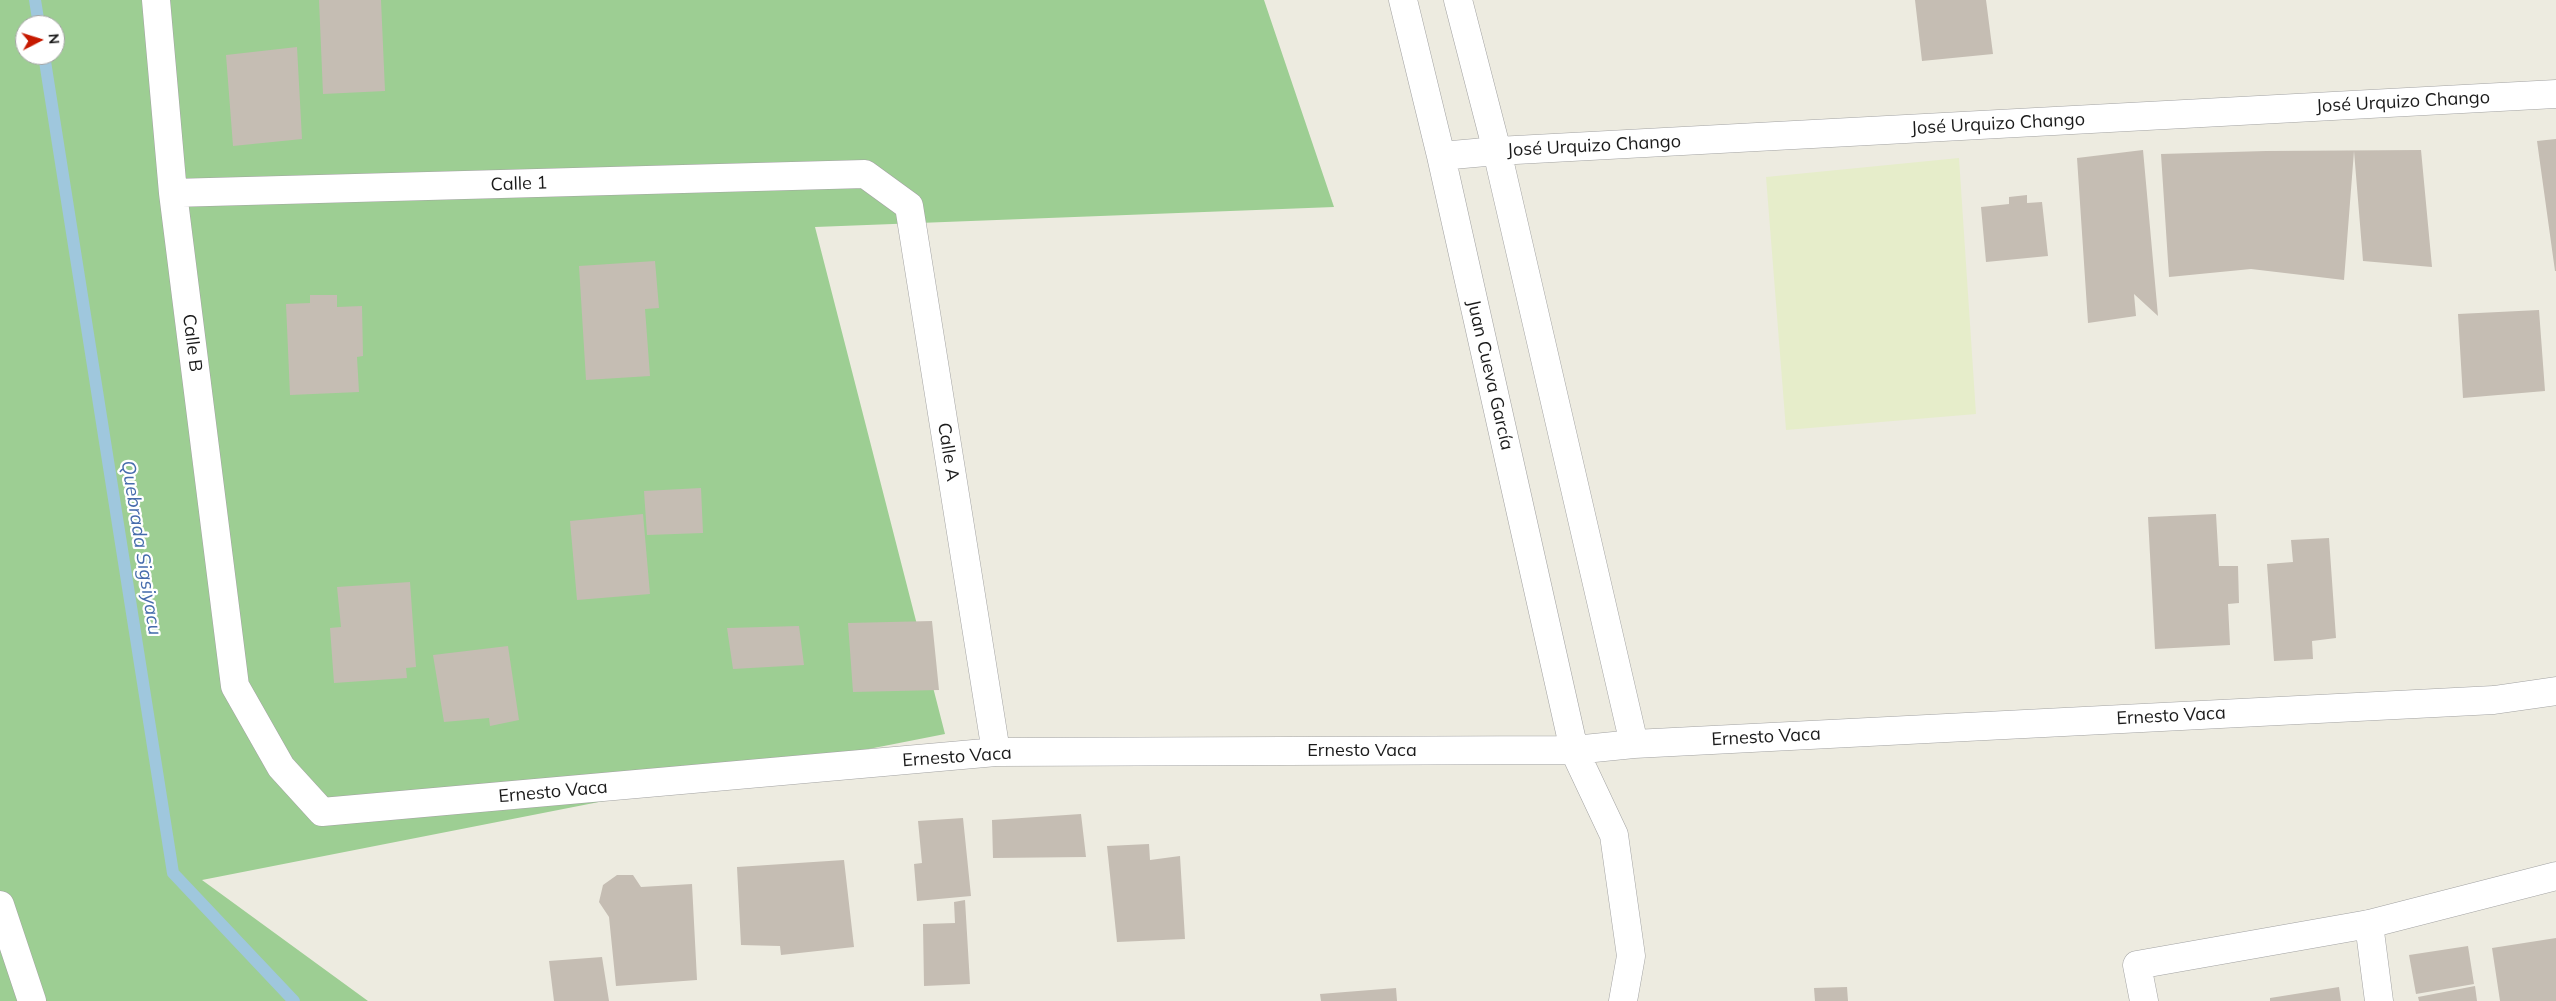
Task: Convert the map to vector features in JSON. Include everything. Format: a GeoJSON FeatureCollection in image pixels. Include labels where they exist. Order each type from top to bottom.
{"type":"FeatureCollection","features":[{"type":"Feature","properties":{"kind":"street","name":"Calle B"},"geometry":{"type":"LineString","coordinates":[[156,0],[173,193],[235,686]]}},
{"type":"Feature","properties":{"kind":"street","name":"Juan Cueva García"},"geometry":{"type":"LineString","coordinates":[[1403,0],[1441,156],[1574,750],[1614,835],[1631,956],[1622,1001]]}},
{"type":"Feature","properties":{"kind":"street"},"geometry":{"type":"LineString","coordinates":[[1458,0],[1496,151],[1634,744]]}},
{"type":"Feature","properties":{"kind":"street","name":"José Urquizo Chango"},"geometry":{"type":"LineString","coordinates":[[1441,156],[1496,151],[2556,94]]}},
{"type":"Feature","properties":{"kind":"street","name":"Calle 1"},"geometry":{"type":"LineString","coordinates":[[173,193],[865,174]]}},
{"type":"Feature","properties":{"kind":"street","name":"Calle A"},"geometry":{"type":"LineString","coordinates":[[865,174],[909,206],[996,752]]}},
{"type":"Feature","properties":{"kind":"street","name":"Ernesto Vaca"},"geometry":{"type":"LineString","coordinates":[[235,686],[280,767],[322,812],[996,752],[1574,750],[1634,744],[2494,700],[2556,691]]}},
{"type":"Feature","properties":{"kind":"street"},"geometry":{"type":"LineString","coordinates":[[2144,1001],[2137,965],[2369,924],[2556,876]]}},
{"type":"Feature","properties":{"kind":"street"},"geometry":{"type":"LineString","coordinates":[[0,905],[32,1001]]}},
{"type":"Feature","properties":{"kind":"street"},"geometry":{"type":"LineString","coordinates":[[2369,924],[2379,1001]]}},
{"type":"Feature","properties":{"kind":"green space"},"geometry":{"type":"Polygon","coordinates":[[[0,0],[1264,0],[1334,207],[815,227],[945,734],[202,880],[368,1001],[0,1001],[0,0]]]}},
{"type":"Feature","properties":{"kind":"green space"},"geometry":{"type":"Polygon","coordinates":[[[1959,158],[1976,414],[1786,430],[1766,177],[1959,158]]]}},
{"type":"Feature","properties":{"kind":"building"},"geometry":{"type":"Polygon","coordinates":[[[319,0],[381,0],[385,91],[323,94],[319,0]]]}},
{"type":"Feature","properties":{"kind":"building"},"geometry":{"type":"Polygon","coordinates":[[[1915,0],[1986,0],[1993,54],[1922,61],[1915,0]]]}},
{"type":"Feature","properties":{"kind":"building"},"geometry":{"type":"Polygon","coordinates":[[[297,47],[302,139],[233,146],[226,55],[297,47]]]}},
{"type":"Feature","properties":{"kind":"building"},"geometry":{"type":"Polygon","coordinates":[[[2556,139],[2556,271],[2555,271],[2537,141],[2556,139]]]}},
{"type":"Feature","properties":{"kind":"building"},"geometry":{"type":"Polygon","coordinates":[[[2143,150],[2158,316],[2134,294],[2136,316],[2088,323],[2077,158],[2143,150]]]}},
{"type":"Feature","properties":{"kind":"building"},"geometry":{"type":"Polygon","coordinates":[[[2421,150],[2432,267],[2363,261],[2354,151],[2344,280],[2251,269],[2169,277],[2161,154],[2266,151],[2421,150]]]}},
{"type":"Feature","properties":{"kind":"building"},"geometry":{"type":"Polygon","coordinates":[[[2027,195],[2027,203],[2042,202],[2048,256],[1986,262],[1981,207],[2009,204],[2009,197],[2027,195]]]}},
{"type":"Feature","properties":{"kind":"building"},"geometry":{"type":"Polygon","coordinates":[[[655,261],[659,308],[645,309],[650,376],[586,380],[579,266],[655,261]]]}},
{"type":"Feature","properties":{"kind":"building"},"geometry":{"type":"Polygon","coordinates":[[[310,295],[337,295],[337,307],[362,306],[363,356],[357,357],[359,392],[290,395],[286,304],[310,303],[310,295]]]}},
{"type":"Feature","properties":{"kind":"building"},"geometry":{"type":"Polygon","coordinates":[[[2539,310],[2545,391],[2463,398],[2458,314],[2539,310]]]}},
{"type":"Feature","properties":{"kind":"building"},"geometry":{"type":"Polygon","coordinates":[[[701,488],[703,533],[647,535],[644,491],[701,488]]]}},
{"type":"Feature","properties":{"kind":"building"},"geometry":{"type":"Polygon","coordinates":[[[643,514],[650,594],[577,600],[570,521],[643,514]]]}},
{"type":"Feature","properties":{"kind":"building"},"geometry":{"type":"Polygon","coordinates":[[[2216,514],[2219,566],[2238,566],[2239,603],[2228,604],[2230,645],[2155,649],[2148,517],[2216,514]]]}},
{"type":"Feature","properties":{"kind":"building"},"geometry":{"type":"Polygon","coordinates":[[[2329,538],[2336,638],[2312,641],[2313,659],[2274,661],[2267,564],[2293,562],[2291,540],[2329,538]]]}},
{"type":"Feature","properties":{"kind":"building"},"geometry":{"type":"Polygon","coordinates":[[[410,582],[416,667],[406,668],[407,678],[334,683],[330,628],[341,627],[337,587],[410,582]]]}},
{"type":"Feature","properties":{"kind":"building"},"geometry":{"type":"Polygon","coordinates":[[[932,621],[939,690],[853,692],[848,623],[932,621]]]}},
{"type":"Feature","properties":{"kind":"building"},"geometry":{"type":"Polygon","coordinates":[[[799,626],[804,665],[733,669],[727,628],[799,626]]]}},
{"type":"Feature","properties":{"kind":"building"},"geometry":{"type":"Polygon","coordinates":[[[508,646],[519,720],[490,726],[489,718],[444,722],[433,655],[508,646]]]}},
{"type":"Feature","properties":{"kind":"building"},"geometry":{"type":"Polygon","coordinates":[[[1081,814],[1086,857],[993,858],[992,820],[1081,814]]]}},
{"type":"Feature","properties":{"kind":"building"},"geometry":{"type":"Polygon","coordinates":[[[963,818],[971,896],[917,901],[914,864],[922,863],[918,821],[963,818]]]}},
{"type":"Feature","properties":{"kind":"building"},"geometry":{"type":"Polygon","coordinates":[[[1149,844],[1150,860],[1180,856],[1185,939],[1117,942],[1107,846],[1149,844]]]}},
{"type":"Feature","properties":{"kind":"building"},"geometry":{"type":"Polygon","coordinates":[[[844,860],[854,947],[781,955],[780,946],[741,945],[737,867],[844,860]]]}},
{"type":"Feature","properties":{"kind":"building"},"geometry":{"type":"Polygon","coordinates":[[[617,875],[633,875],[641,887],[692,884],[697,980],[616,986],[609,917],[599,902],[603,885],[617,875]]]}},
{"type":"Feature","properties":{"kind":"building"},"geometry":{"type":"Polygon","coordinates":[[[965,900],[970,984],[924,986],[923,924],[955,923],[954,902],[965,900]]]}},
{"type":"Feature","properties":{"kind":"building"},"geometry":{"type":"Polygon","coordinates":[[[2556,938],[2556,1001],[2500,1001],[2492,948],[2556,938]]]}},
{"type":"Feature","properties":{"kind":"building"},"geometry":{"type":"Polygon","coordinates":[[[2468,946],[2474,984],[2416,994],[2409,955],[2468,946]]]}},
{"type":"Feature","properties":{"kind":"building"},"geometry":{"type":"Polygon","coordinates":[[[602,957],[609,1001],[554,1001],[549,961],[602,957]]]}},
{"type":"Feature","properties":{"kind":"building"},"geometry":{"type":"Polygon","coordinates":[[[2475,986],[2477,1001],[2419,1001],[2418,997],[2475,986]]]}},
{"type":"Feature","properties":{"kind":"building"},"geometry":{"type":"Polygon","coordinates":[[[1847,987],[1848,1001],[1815,1001],[1814,988],[1847,987]]]}},
{"type":"Feature","properties":{"kind":"building"},"geometry":{"type":"Polygon","coordinates":[[[2339,987],[2341,1001],[2270,1001],[2270,998],[2339,987]]]}},
{"type":"Feature","properties":{"kind":"building"},"geometry":{"type":"Polygon","coordinates":[[[1396,988],[1397,1001],[1321,1001],[1320,994],[1396,988]]]}},
{"type":"Feature","properties":{"kind":"waterway","name":"Quebrada Sigsiyacu"},"geometry":{"type":"LineString","coordinates":[[35,0],[37,15]]}},
{"type":"Feature","properties":{"kind":"waterway","name":"Quebrada Sigsiyacu"},"geometry":{"type":"LineString","coordinates":[[46,65],[173,873],[294,1001]]}}]}
